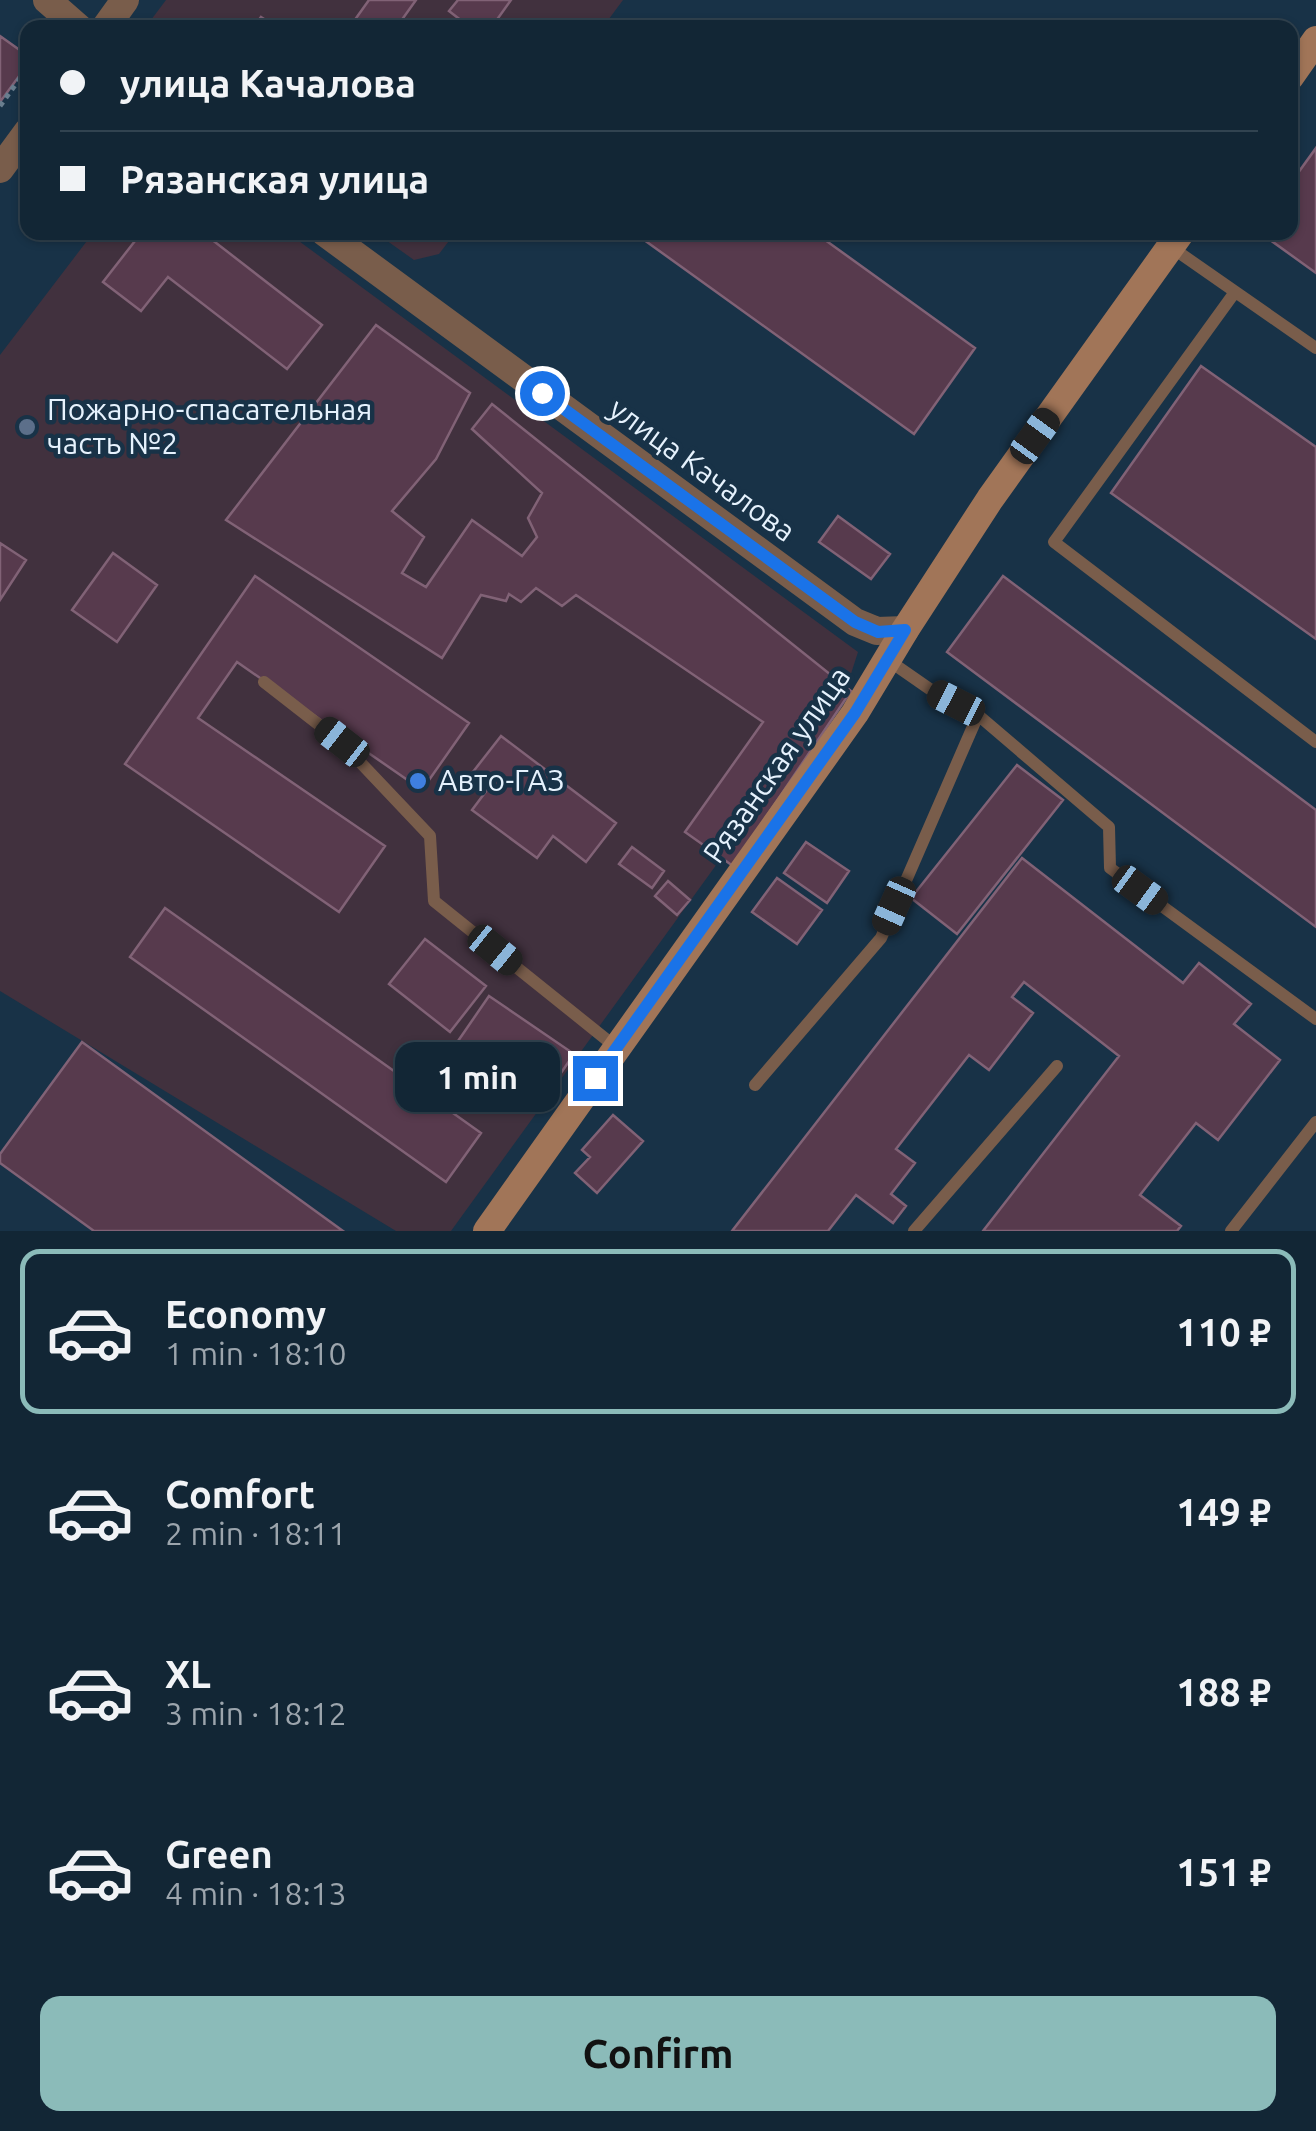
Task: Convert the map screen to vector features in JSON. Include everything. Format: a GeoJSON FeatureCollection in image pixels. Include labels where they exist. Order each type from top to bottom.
{"type":"FeatureCollection","features":[{"type":"Feature","properties":{"kind":"main road"},"geometry":{"type":"LineString","coordinates":[[1298,66],[1316,40]]}},
{"type":"Feature","properties":{"kind":"main road","name":"Рязанская улица"},"geometry":{"type":"LineString","coordinates":[[487,1231],[855,713],[990,499],[1176,240]]}},
{"type":"Feature","properties":{"kind":"street"},"geometry":{"type":"LineString","coordinates":[[47,0],[69,20]]}},
{"type":"Feature","properties":{"kind":"street"},"geometry":{"type":"LineString","coordinates":[[0,169],[20,142]]}},
{"type":"Feature","properties":{"kind":"street","name":"улица Качалова"},"geometry":{"type":"LineString","coordinates":[[335,240],[855,622],[878,632],[905,630]]}},
{"type":"Feature","properties":{"kind":"lane"},"geometry":{"type":"LineString","coordinates":[[1176,240],[1236,292],[1316,348]]}},
{"type":"Feature","properties":{"kind":"lane"},"geometry":{"type":"LineString","coordinates":[[1236,292],[1054,542],[1316,742]]}},
{"type":"Feature","properties":{"kind":"lane"},"geometry":{"type":"LineString","coordinates":[[888,660],[934,692],[978,715],[1109,828],[1110,868],[1316,1019]]}},
{"type":"Feature","properties":{"kind":"lane"},"geometry":{"type":"LineString","coordinates":[[264,682],[342,742],[430,836],[434,901],[617,1048]]}},
{"type":"Feature","properties":{"kind":"lane"},"geometry":{"type":"LineString","coordinates":[[755,1085],[880,938],[978,715]]}},
{"type":"Feature","properties":{"kind":"lane"},"geometry":{"type":"LineString","coordinates":[[914,1231],[1056,1066]]}},
{"type":"Feature","properties":{"kind":"lane"},"geometry":{"type":"LineString","coordinates":[[1231,1231],[1316,1122]]}},
{"type":"Feature","properties":{"kind":"path"},"geometry":{"type":"LineString","coordinates":[[0,106],[20,78]]}},
{"type":"Feature","properties":{"kind":"shaded area"},"geometry":{"type":"Polygon","coordinates":[[[166,0],[623,0],[608,20],[151,20],[166,0]]]}},
{"type":"Feature","properties":{"kind":"shaded area"},"geometry":{"type":"Polygon","coordinates":[[[88,240],[298,240],[858,652],[848,683],[451,1231],[396,1231],[0,991],[0,355],[88,240]]]}},
{"type":"Feature","properties":{"kind":"shaded area"},"geometry":{"type":"Polygon","coordinates":[[[386,240],[450,240],[439,254],[414,260],[386,240]]]}},
{"type":"Feature","properties":{"kind":"building"},"geometry":{"type":"Polygon","coordinates":[[[369,0],[416,0],[402,20],[355,20],[369,0]]]}},
{"type":"Feature","properties":{"kind":"building"},"geometry":{"type":"Polygon","coordinates":[[[458,0],[511,0],[497,20],[461,20],[449,11],[458,0]]]}},
{"type":"Feature","properties":{"kind":"building"},"geometry":{"type":"Polygon","coordinates":[[[0,36],[20,50],[20,75],[0,102],[0,36]]]}},
{"type":"Feature","properties":{"kind":"building"},"geometry":{"type":"Polygon","coordinates":[[[1316,148],[1316,273],[1270,240],[1298,240],[1298,173],[1316,148]]]}},
{"type":"Feature","properties":{"kind":"building"},"geometry":{"type":"Polygon","coordinates":[[[136,240],[212,240],[322,325],[287,369],[168,277],[141,311],[103,282],[136,240]]]}},
{"type":"Feature","properties":{"kind":"building"},"geometry":{"type":"Polygon","coordinates":[[[644,240],[825,240],[975,348],[914,434],[644,240]]]}},
{"type":"Feature","properties":{"kind":"building"},"geometry":{"type":"Polygon","coordinates":[[[376,325],[470,393],[436,459],[392,511],[424,537],[402,573],[426,587],[472,520],[522,556],[537,537],[528,518],[542,493],[472,429],[492,404],[851,691],[733,866],[685,832],[763,722],[576,595],[562,606],[536,588],[521,602],[509,594],[506,601],[481,595],[442,658],[226,520],[376,325]]]}},
{"type":"Feature","properties":{"kind":"building"},"geometry":{"type":"Polygon","coordinates":[[[1201,366],[1316,447],[1316,639],[1111,493],[1201,366]]]}},
{"type":"Feature","properties":{"kind":"building"},"geometry":{"type":"Polygon","coordinates":[[[838,516],[890,554],[871,579],[819,542],[838,516]]]}},
{"type":"Feature","properties":{"kind":"building"},"geometry":{"type":"Polygon","coordinates":[[[0,543],[26,560],[0,600],[0,543]]]}},
{"type":"Feature","properties":{"kind":"building"},"geometry":{"type":"Polygon","coordinates":[[[113,553],[157,585],[117,642],[72,610],[113,553]]]}},
{"type":"Feature","properties":{"kind":"building"},"geometry":{"type":"Polygon","coordinates":[[[255,576],[469,723],[422,790],[237,662],[198,718],[385,846],[339,912],[125,764],[255,576]]]}},
{"type":"Feature","properties":{"kind":"building"},"geometry":{"type":"Polygon","coordinates":[[[1003,576],[1316,810],[1316,927],[947,652],[1003,576]]]}},
{"type":"Feature","properties":{"kind":"building"},"geometry":{"type":"Polygon","coordinates":[[[501,736],[616,823],[586,862],[553,836],[537,858],[472,810],[487,790],[469,777],[501,736]]]}},
{"type":"Feature","properties":{"kind":"building"},"geometry":{"type":"Polygon","coordinates":[[[1017,765],[1063,800],[957,934],[911,898],[1017,765]]]}},
{"type":"Feature","properties":{"kind":"building"},"geometry":{"type":"Polygon","coordinates":[[[806,842],[849,871],[827,903],[784,873],[806,842]]]}},
{"type":"Feature","properties":{"kind":"building"},"geometry":{"type":"Polygon","coordinates":[[[632,847],[664,871],[652,888],[619,864],[632,847]]]}},
{"type":"Feature","properties":{"kind":"building"},"geometry":{"type":"Polygon","coordinates":[[[1022,858],[1183,983],[1199,963],[1251,1004],[1234,1024],[1280,1060],[1218,1140],[1196,1123],[1140,1195],[1181,1226],[1177,1231],[983,1231],[1119,1056],[1024,982],[1012,997],[1033,1013],[989,1070],[969,1055],[896,1149],[915,1163],[891,1194],[906,1206],[893,1223],[856,1195],[828,1231],[732,1231],[1022,858]]]}},
{"type":"Feature","properties":{"kind":"building"},"geometry":{"type":"Polygon","coordinates":[[[777,878],[822,910],[797,944],[752,912],[777,878]]]}},
{"type":"Feature","properties":{"kind":"building"},"geometry":{"type":"Polygon","coordinates":[[[668,881],[690,900],[677,915],[655,896],[668,881]]]}},
{"type":"Feature","properties":{"kind":"building"},"geometry":{"type":"Polygon","coordinates":[[[165,908],[481,1133],[446,1182],[130,957],[165,908]]]}},
{"type":"Feature","properties":{"kind":"building"},"geometry":{"type":"Polygon","coordinates":[[[425,939],[486,986],[450,1032],[389,984],[425,939]]]}},
{"type":"Feature","properties":{"kind":"building"},"geometry":{"type":"Polygon","coordinates":[[[489,996],[574,1054],[541,1102],[456,1044],[489,996]]]}},
{"type":"Feature","properties":{"kind":"building"},"geometry":{"type":"Polygon","coordinates":[[[82,1042],[343,1231],[94,1231],[0,1163],[0,1154],[82,1042]]]}},
{"type":"Feature","properties":{"kind":"building"},"geometry":{"type":"Polygon","coordinates":[[[613,1115],[643,1141],[597,1193],[575,1173],[590,1157],[582,1150],[613,1115]]]}},
{"type":"Feature","properties":{"kind":"place","name":"Пожарно-спасательная часть №2"},"geometry":{"type":"Point","coordinates":[27,427]}},
{"type":"Feature","properties":{"kind":"place","name":"Авто-ГАЗ"},"geometry":{"type":"Point","coordinates":[418,781]}},
{"type":"Feature","properties":{"kind":"route"},"geometry":{"type":"LineString","coordinates":[[542,393],[855,622],[878,632],[905,630],[855,713],[595,1078]]}}]}
